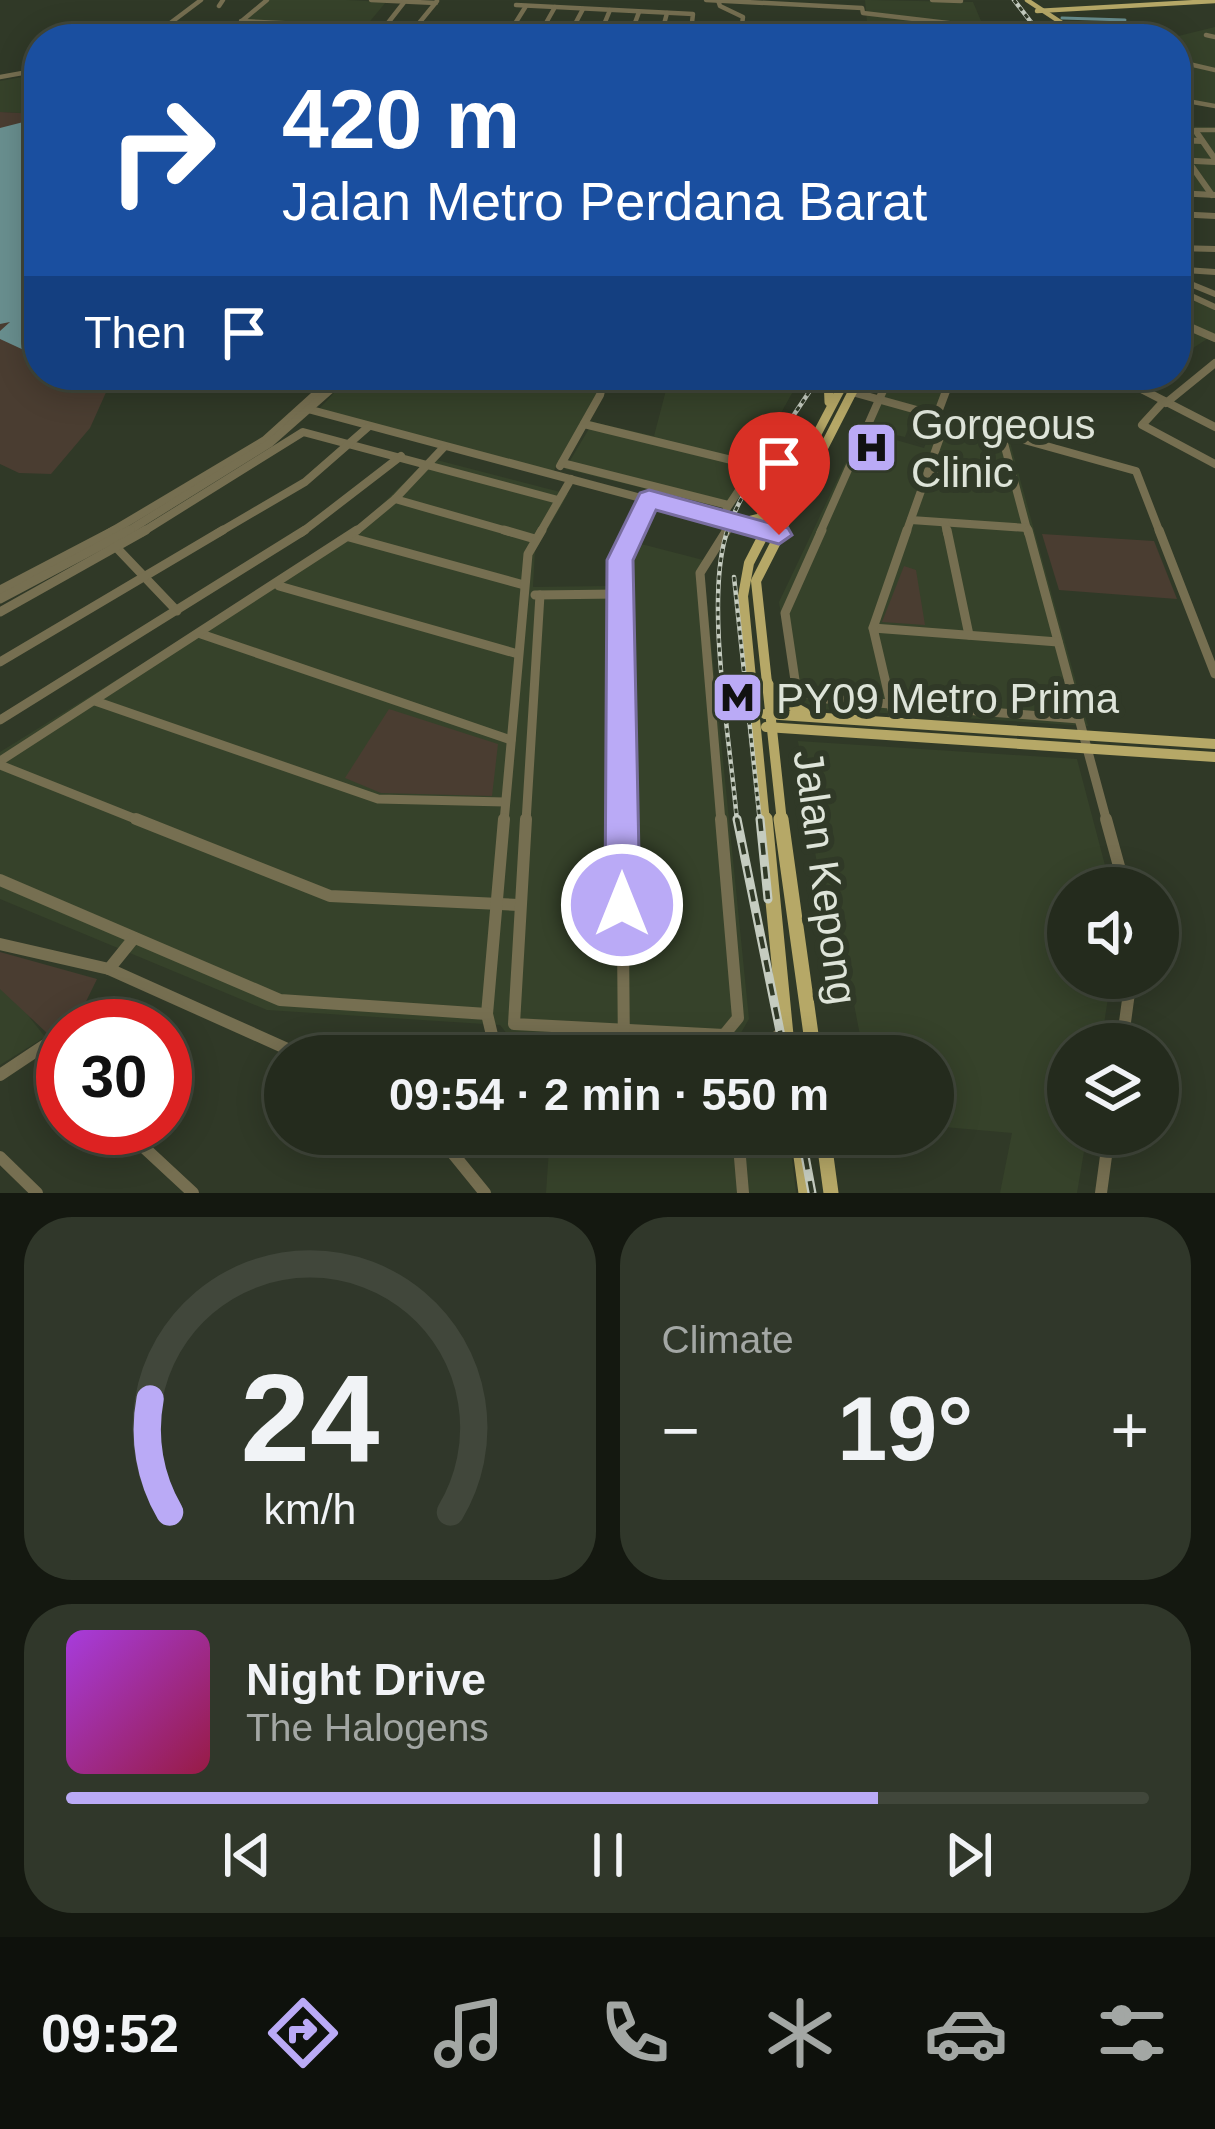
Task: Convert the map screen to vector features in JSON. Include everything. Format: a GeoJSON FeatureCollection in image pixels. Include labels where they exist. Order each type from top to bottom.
{"type":"FeatureCollection","features":[{"type":"Feature","properties":{"kind":"main road"},"geometry":{"type":"LineString","coordinates":[[1035,7],[1060,10],[1215,2]]}},
{"type":"Feature","properties":{"kind":"main road"},"geometry":{"type":"LineString","coordinates":[[1035,7],[1060,10]]}},
{"type":"Feature","properties":{"kind":"main road"},"geometry":{"type":"LineString","coordinates":[[1035,7],[1062,24]]}},
{"type":"Feature","properties":{"kind":"main road"},"geometry":{"type":"LineString","coordinates":[[1060,10],[1054,14],[1060,22]]}},
{"type":"Feature","properties":{"kind":"main road"},"geometry":{"type":"LineString","coordinates":[[816,439],[831,390]]}},
{"type":"Feature","properties":{"kind":"main road","name":"Jalan Kepong"},"geometry":{"type":"LineString","coordinates":[[811,1035],[775,765],[762,721],[764,676],[756,581],[787,494],[840,390]]}},
{"type":"Feature","properties":{"kind":"main road","name":"Jalan Kepong"},"geometry":{"type":"LineString","coordinates":[[786,1035],[762,721],[744,615],[749,563],[772,533],[840,390]]}},
{"type":"Feature","properties":{"kind":"main road"},"geometry":{"type":"LineString","coordinates":[[732,521],[759,518],[787,494]]}},
{"type":"Feature","properties":{"kind":"main road"},"geometry":{"type":"LineString","coordinates":[[732,521],[750,536],[749,563]]}},
{"type":"Feature","properties":{"kind":"main road"},"geometry":{"type":"LineString","coordinates":[[764,676],[784,704],[820,724]]}},
{"type":"Feature","properties":{"kind":"main road"},"geometry":{"type":"LineString","coordinates":[[762,721],[1215,744]]}},
{"type":"Feature","properties":{"kind":"main road"},"geometry":{"type":"LineString","coordinates":[[775,765],[784,739],[798,731],[820,724],[895,722],[1215,757]]}},
{"type":"Feature","properties":{"kind":"main road"},"geometry":{"type":"LineString","coordinates":[[801,1155],[806,1193]]}},
{"type":"Feature","properties":{"kind":"main road"},"geometry":{"type":"LineString","coordinates":[[826,1155],[831,1193]]}},
{"type":"Feature","properties":{"kind":"street"},"geometry":{"type":"LineString","coordinates":[[172,24],[203,0]]}},
{"type":"Feature","properties":{"kind":"street"},"geometry":{"type":"LineString","coordinates":[[237,24],[267,0]]}},
{"type":"Feature","properties":{"kind":"street"},"geometry":{"type":"LineString","coordinates":[[371,0],[437,1]]}},
{"type":"Feature","properties":{"kind":"street"},"geometry":{"type":"LineString","coordinates":[[706,0],[861,4],[863,13],[956,24]]}},
{"type":"Feature","properties":{"kind":"street"},"geometry":{"type":"LineString","coordinates":[[932,0],[961,1]]}},
{"type":"Feature","properties":{"kind":"street"},"geometry":{"type":"LineString","coordinates":[[718,2],[743,17],[742,24]]}},
{"type":"Feature","properties":{"kind":"street"},"geometry":{"type":"LineString","coordinates":[[516,5],[693,14],[692,24]]}},
{"type":"Feature","properties":{"kind":"street"},"geometry":{"type":"LineString","coordinates":[[515,24],[526,6]]}},
{"type":"Feature","properties":{"kind":"street"},"geometry":{"type":"LineString","coordinates":[[543,24],[555,7]]}},
{"type":"Feature","properties":{"kind":"street"},"geometry":{"type":"LineString","coordinates":[[575,24],[583,9]]}},
{"type":"Feature","properties":{"kind":"street"},"geometry":{"type":"LineString","coordinates":[[604,24],[610,10]]}},
{"type":"Feature","properties":{"kind":"street"},"geometry":{"type":"LineString","coordinates":[[635,24],[639,12]]}},
{"type":"Feature","properties":{"kind":"street"},"geometry":{"type":"LineString","coordinates":[[664,24],[667,13]]}},
{"type":"Feature","properties":{"kind":"street"},"geometry":{"type":"LineString","coordinates":[[241,21],[302,24]]}},
{"type":"Feature","properties":{"kind":"street"},"geometry":{"type":"LineString","coordinates":[[1206,35],[1215,37]]}},
{"type":"Feature","properties":{"kind":"street"},"geometry":{"type":"LineString","coordinates":[[1215,130],[1196,130],[1215,160]]}},
{"type":"Feature","properties":{"kind":"street"},"geometry":{"type":"LineString","coordinates":[[1191,141],[1202,141]]}},
{"type":"Feature","properties":{"kind":"street"},"geometry":{"type":"LineString","coordinates":[[1191,165],[1213,195]]}},
{"type":"Feature","properties":{"kind":"street"},"geometry":{"type":"LineString","coordinates":[[1191,382],[1215,363]]}},
{"type":"Feature","properties":{"kind":"street"},"geometry":{"type":"LineString","coordinates":[[0,594],[191,485],[309,410],[325,390]]}},
{"type":"Feature","properties":{"kind":"street"},"geometry":{"type":"LineString","coordinates":[[0,612],[254,456],[331,390]]}},
{"type":"Feature","properties":{"kind":"street"},"geometry":{"type":"LineString","coordinates":[[555,475],[599,390]]}},
{"type":"Feature","properties":{"kind":"street"},"geometry":{"type":"LineString","coordinates":[[863,390],[878,399],[1131,467],[1141,477],[1215,674]]}},
{"type":"Feature","properties":{"kind":"street"},"geometry":{"type":"LineString","coordinates":[[882,390],[785,613],[800,692],[815,698],[1079,719]]}},
{"type":"Feature","properties":{"kind":"street"},"geometry":{"type":"LineString","coordinates":[[895,722],[874,628],[928,472],[948,390]]}},
{"type":"Feature","properties":{"kind":"street"},"geometry":{"type":"LineString","coordinates":[[1143,390],[1215,427]]}},
{"type":"Feature","properties":{"kind":"street"},"geometry":{"type":"LineString","coordinates":[[1180,390],[1142,425],[1215,464]]}},
{"type":"Feature","properties":{"kind":"street"},"geometry":{"type":"LineString","coordinates":[[309,410],[772,533]]}},
{"type":"Feature","properties":{"kind":"street"},"geometry":{"type":"LineString","coordinates":[[584,424],[758,464],[728,505]]}},
{"type":"Feature","properties":{"kind":"street"},"geometry":{"type":"LineString","coordinates":[[0,662],[305,482],[368,428]]}},
{"type":"Feature","properties":{"kind":"street"},"geometry":{"type":"LineString","coordinates":[[0,594],[113,543],[313,430],[558,500]]}},
{"type":"Feature","properties":{"kind":"street"},"geometry":{"type":"LineString","coordinates":[[1001,432],[1119,867]]}},
{"type":"Feature","properties":{"kind":"street"},"geometry":{"type":"LineString","coordinates":[[0,763],[349,537],[395,499],[443,447]]}},
{"type":"Feature","properties":{"kind":"street"},"geometry":{"type":"LineString","coordinates":[[0,720],[343,506],[401,456]]}},
{"type":"Feature","properties":{"kind":"street"},"geometry":{"type":"LineString","coordinates":[[562,463],[728,505]]}},
{"type":"Feature","properties":{"kind":"street"},"geometry":{"type":"LineString","coordinates":[[928,472],[1012,476]]}},
{"type":"Feature","properties":{"kind":"street"},"geometry":{"type":"LineString","coordinates":[[492,1035],[487,1014],[524,590],[536,539],[571,479]]}},
{"type":"Feature","properties":{"kind":"street"},"geometry":{"type":"LineString","coordinates":[[395,499],[536,539]]}},
{"type":"Feature","properties":{"kind":"street"},"geometry":{"type":"LineString","coordinates":[[624,1035],[620,560],[649,499]]}},
{"type":"Feature","properties":{"kind":"street"},"geometry":{"type":"LineString","coordinates":[[540,595],[513,1018],[519,1027],[724,1035],[738,1018],[700,573],[732,521],[728,505]]}},
{"type":"Feature","properties":{"kind":"street"},"geometry":{"type":"LineString","coordinates":[[911,520],[1027,528]]}},
{"type":"Feature","properties":{"kind":"street"},"geometry":{"type":"LineString","coordinates":[[945,523],[969,635]]}},
{"type":"Feature","properties":{"kind":"street"},"geometry":{"type":"LineString","coordinates":[[349,537],[540,595],[620,594]]}},
{"type":"Feature","properties":{"kind":"street"},"geometry":{"type":"LineString","coordinates":[[113,543],[177,611]]}},
{"type":"Feature","properties":{"kind":"street"},"geometry":{"type":"LineString","coordinates":[[279,586],[518,654]]}},
{"type":"Feature","properties":{"kind":"street"},"geometry":{"type":"LineString","coordinates":[[874,628],[1058,642]]}},
{"type":"Feature","properties":{"kind":"street"},"geometry":{"type":"LineString","coordinates":[[201,634],[511,740]]}},
{"type":"Feature","properties":{"kind":"street"},"geometry":{"type":"LineString","coordinates":[[95,701],[378,800],[505,802]]}},
{"type":"Feature","properties":{"kind":"street"},"geometry":{"type":"LineString","coordinates":[[513,714],[532,714]]}},
{"type":"Feature","properties":{"kind":"street"},"geometry":{"type":"LineString","coordinates":[[0,763],[330,896],[519,905]]}},
{"type":"Feature","properties":{"kind":"street"},"geometry":{"type":"LineString","coordinates":[[0,880],[280,1000],[487,1014]]}},
{"type":"Feature","properties":{"kind":"street"},"geometry":{"type":"LineString","coordinates":[[109,969],[134,938]]}},
{"type":"Feature","properties":{"kind":"street"},"geometry":{"type":"LineString","coordinates":[[0,944],[109,969],[264,1039]]}},
{"type":"Feature","properties":{"kind":"street"},"geometry":{"type":"LineString","coordinates":[[780,1035],[784,1022]]}},
{"type":"Feature","properties":{"kind":"street"},"geometry":{"type":"LineString","coordinates":[[0,1075],[36,1063]]}},
{"type":"Feature","properties":{"kind":"street"},"geometry":{"type":"LineString","coordinates":[[152,1155],[193,1193]]}},
{"type":"Feature","properties":{"kind":"street"},"geometry":{"type":"LineString","coordinates":[[454,1155],[485,1193]]}},
{"type":"Feature","properties":{"kind":"street"},"geometry":{"type":"LineString","coordinates":[[740,1155],[743,1193]]}},
{"type":"Feature","properties":{"kind":"street"},"geometry":{"type":"LineString","coordinates":[[1101,1193],[1106,1155]]}},
{"type":"Feature","properties":{"kind":"street"},"geometry":{"type":"LineString","coordinates":[[0,1157],[31,1191]]}},
{"type":"Feature","properties":{"kind":"shaded area"},"geometry":{"type":"Polygon","coordinates":[[[269,0],[386,2],[368,24],[246,20],[269,0]]]}},
{"type":"Feature","properties":{"kind":"shaded area"},"geometry":{"type":"Polygon","coordinates":[[[865,0],[973,2],[982,24],[904,24],[867,22],[865,0]]]}},
{"type":"Feature","properties":{"kind":"shaded area"},"geometry":{"type":"Polygon","coordinates":[[[1215,27],[1215,108],[1191,103],[1191,33],[1215,27]]]}},
{"type":"Feature","properties":{"kind":"shaded area"},"geometry":{"type":"Polygon","coordinates":[[[24,77],[24,113],[0,112],[0,81],[24,77]]]}},
{"type":"Feature","properties":{"kind":"shaded area"},"geometry":{"type":"Polygon","coordinates":[[[0,112],[24,113],[24,390],[107,390],[90,428],[51,474],[19,473],[0,464],[0,112]]]}},
{"type":"Feature","properties":{"kind":"shaded area"},"geometry":{"type":"Polygon","coordinates":[[[1191,126],[1215,127],[1215,197],[1191,196],[1191,126]]]}},
{"type":"Feature","properties":{"kind":"shaded area"},"geometry":{"type":"Polygon","coordinates":[[[1191,294],[1215,304],[1215,342],[1207,339],[1191,349],[1191,294]]]}},
{"type":"Feature","properties":{"kind":"shaded area"},"geometry":{"type":"Polygon","coordinates":[[[337,390],[599,390],[553,472],[318,410],[337,390]]]}},
{"type":"Feature","properties":{"kind":"shaded area"},"geometry":{"type":"Polygon","coordinates":[[[666,390],[794,390],[728,509],[565,469],[593,422],[654,436],[666,390]]]}},
{"type":"Feature","properties":{"kind":"shaded area"},"geometry":{"type":"Polygon","coordinates":[[[885,390],[944,390],[935,413],[916,408],[905,437],[868,429],[885,390]]]}},
{"type":"Feature","properties":{"kind":"shaded area"},"geometry":{"type":"Polygon","coordinates":[[[936,421],[1009,439],[1088,726],[819,709],[794,698],[779,602],[861,430],[924,448],[936,421]]]}},
{"type":"Feature","properties":{"kind":"shaded area"},"geometry":{"type":"Polygon","coordinates":[[[429,458],[568,494],[535,551],[533,587],[607,586],[608,558],[618,538],[711,562],[704,571],[749,1019],[740,1035],[508,1035],[500,1025],[267,1010],[0,899],[0,752],[366,520],[429,458]]]}},
{"type":"Feature","properties":{"kind":"shaded area"},"geometry":{"type":"Polygon","coordinates":[[[1042,534],[1154,541],[1177,599],[1059,590],[1042,534]]]}},
{"type":"Feature","properties":{"kind":"shaded area"},"geometry":{"type":"Polygon","coordinates":[[[904,566],[916,570],[925,625],[882,622],[904,566]]]}},
{"type":"Feature","properties":{"kind":"shaded area"},"geometry":{"type":"Polygon","coordinates":[[[389,709],[498,744],[492,796],[381,793],[345,778],[389,709]]]}},
{"type":"Feature","properties":{"kind":"shaded area"},"geometry":{"type":"Polygon","coordinates":[[[798,741],[1077,759],[1105,867],[1047,867],[1047,999],[1108,999],[1104,1023],[1047,1023],[1047,1155],[1083,1155],[1077,1193],[1000,1193],[1012,1133],[954,1128],[954,1035],[860,1035],[847,968],[833,968],[798,741]]]}},
{"type":"Feature","properties":{"kind":"shaded area"},"geometry":{"type":"Polygon","coordinates":[[[0,952],[97,979],[87,999],[36,999],[36,1023],[0,989],[0,952]]]}},
{"type":"Feature","properties":{"kind":"shaded area"},"geometry":{"type":"Polygon","coordinates":[[[0,984],[36,1025],[36,1043],[0,1065],[0,984]]]}},
{"type":"Feature","properties":{"kind":"shaded area"},"geometry":{"type":"Polygon","coordinates":[[[549,1155],[791,1155],[796,1193],[546,1193],[549,1155]]]}},
{"type":"Feature","properties":{"kind":"water"},"geometry":{"type":"Polygon","coordinates":[[[24,122],[24,350],[0,339],[0,331],[10,322],[0,324],[0,128],[24,122]]]}},
{"type":"Feature","properties":{"kind":"waterway"},"geometry":{"type":"LineString","coordinates":[[1062,18],[1125,20]]}},
{"type":"Feature","properties":{"kind":"railway"},"geometry":{"type":"LineString","coordinates":[[1014,0],[1032,24]]}},
{"type":"Feature","properties":{"kind":"railway"},"geometry":{"type":"LineString","coordinates":[[737,822],[721,676],[720,564],[726,535],[743,496],[810,390]]}},
{"type":"Feature","properties":{"kind":"railway"},"geometry":{"type":"LineString","coordinates":[[734,577],[760,822]]}},
{"type":"Feature","properties":{"kind":"railway"},"geometry":{"type":"LineString","coordinates":[[737,819],[781,1035]]}},
{"type":"Feature","properties":{"kind":"railway"},"geometry":{"type":"LineString","coordinates":[[760,819],[768,899]]}},
{"type":"Feature","properties":{"kind":"railway"},"geometry":{"type":"LineString","coordinates":[[805,1155],[812,1193]]}},
{"type":"Feature","properties":{"kind":"place","name":"Gorgeous Clinic"},"geometry":{"type":"Point","coordinates":[872,448]}},
{"type":"Feature","properties":{"kind":"place","name":"PY09 Metro Prima"},"geometry":{"type":"Point","coordinates":[737,698]}},
{"type":"Feature","properties":{"kind":"route"},"geometry":{"type":"LineString","coordinates":[[622,905],[620,560],[649,499],[779,535]]}}]}
